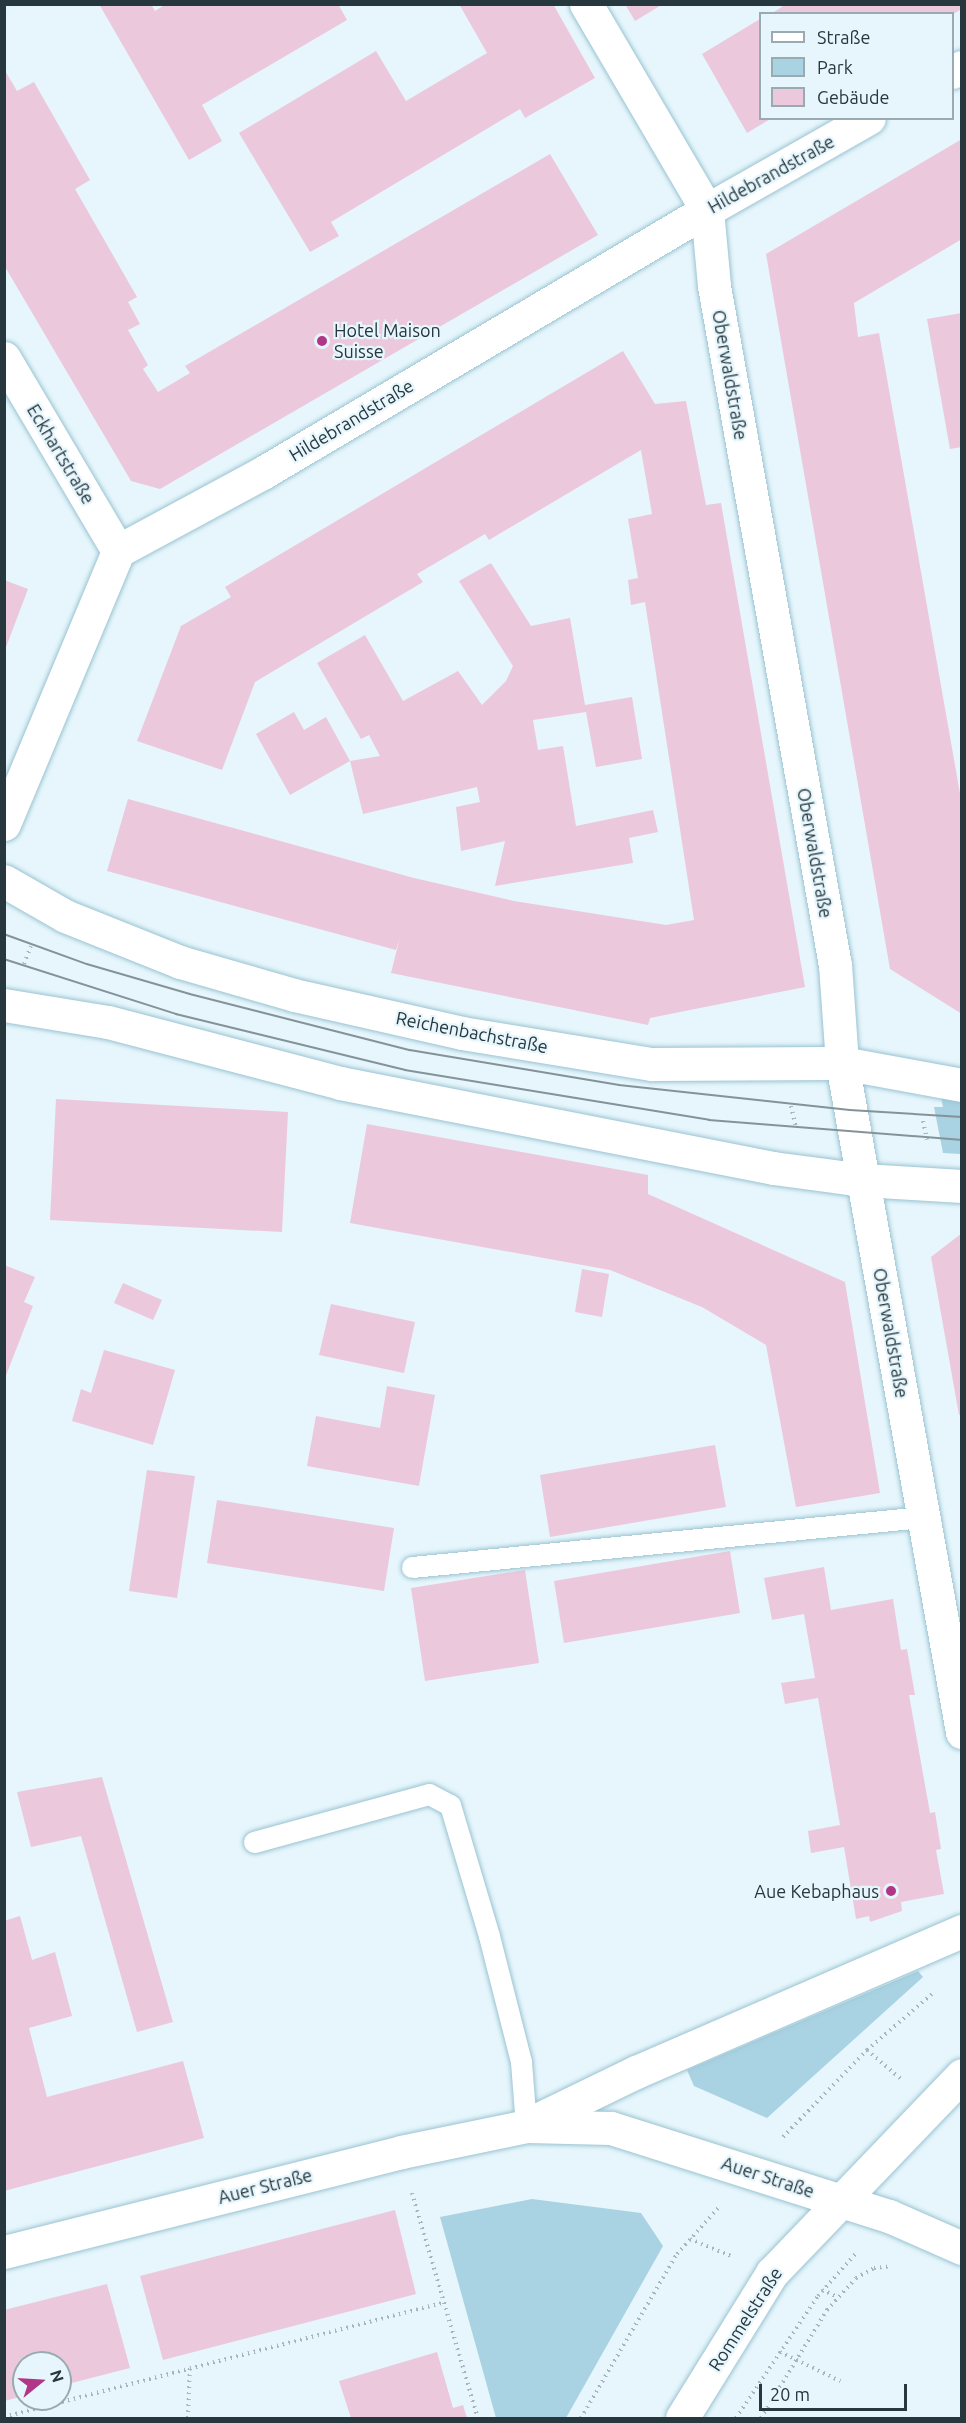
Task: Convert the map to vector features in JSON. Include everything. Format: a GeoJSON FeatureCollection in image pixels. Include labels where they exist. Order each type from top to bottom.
{"type":"FeatureCollection","features":[{"type":"Feature","properties":{"kind":"street","name":"Oberwaldstraße"},"geometry":{"type":"LineString","coordinates":[[586,4],[707,210],[714,286],[835,965],[842,1063],[962,1732]]}},
{"type":"Feature","properties":{"kind":"street","name":"Hildebrandstraße"},"geometry":{"type":"LineString","coordinates":[[118,551],[264,472],[707,210],[865,120]]}},
{"type":"Feature","properties":{"kind":"street","name":"Eckhartstraße"},"geometry":{"type":"LineString","coordinates":[[4,358],[118,551]]}},
{"type":"Feature","properties":{"kind":"street"},"geometry":{"type":"LineString","coordinates":[[4,824],[118,551]]}},
{"type":"Feature","properties":{"kind":"street","name":"Reichenbachstraße"},"geometry":{"type":"LineString","coordinates":[[4,882],[48,903],[76,921],[180,962],[294,995],[462,1033],[652,1064],[842,1063],[962,1085]]}},
{"type":"Feature","properties":{"kind":"street"},"geometry":{"type":"LineString","coordinates":[[6,1006],[108,1022],[232,1057],[451,1106],[602,1132],[773,1168],[863,1180],[948,1185]]}},
{"type":"Feature","properties":{"kind":"street","name":"Auer Straße"},"geometry":{"type":"LineString","coordinates":[[526,2126],[636,2072],[962,1931]]}},
{"type":"Feature","properties":{"kind":"street"},"geometry":{"type":"LineString","coordinates":[[840,2199],[962,2075]]}},
{"type":"Feature","properties":{"kind":"street","name":"Auer Straße"},"geometry":{"type":"LineString","coordinates":[[4,2252],[400,2152],[526,2126],[611,2128],[840,2199],[889,2216],[962,2248]]}},
{"type":"Feature","properties":{"kind":"street","name":"Rommelstraße"},"geometry":{"type":"LineString","coordinates":[[682,2418],[772,2273],[840,2199]]}},
{"type":"Feature","properties":{"kind":"lane"},"geometry":{"type":"LineString","coordinates":[[412,1568],[923,1517]]}},
{"type":"Feature","properties":{"kind":"lane"},"geometry":{"type":"LineString","coordinates":[[254,1842],[429,1794],[450,1805],[489,1936],[520,2062],[526,2126]]}},
{"type":"Feature","properties":{"kind":"path"},"geometry":{"type":"LineString","coordinates":[[6,1006],[48,903]]}},
{"type":"Feature","properties":{"kind":"path"},"geometry":{"type":"LineString","coordinates":[[916,1076],[948,1185]]}},
{"type":"Feature","properties":{"kind":"path"},"geometry":{"type":"LineString","coordinates":[[400,2152],[478,2418]]}},
{"type":"Feature","properties":{"kind":"path"},"geometry":{"type":"LineString","coordinates":[[736,2418],[818,2296],[889,2216]]}},
{"type":"Feature","properties":{"kind":"path"},"geometry":{"type":"LineString","coordinates":[[761,2418],[827,2310],[856,2278],[874,2268],[895,2266]]}},
{"type":"Feature","properties":{"kind":"path"},"geometry":{"type":"LineString","coordinates":[[4,2416],[443,2303]]}},
{"type":"Feature","properties":{"kind":"path"},"geometry":{"type":"LineString","coordinates":[[780,2352],[795,2362],[840,2381]]}},
{"type":"Feature","properties":{"kind":"path"},"geometry":{"type":"LineString","coordinates":[[188,2418],[190,2367]]}},
{"type":"Feature","properties":{"kind":"green space"},"geometry":{"type":"Polygon","coordinates":[[[940,1092],[961,1095],[961,1154],[943,1153],[934,1107],[943,1107],[940,1092]]]}},
{"type":"Feature","properties":{"kind":"green space"},"geometry":{"type":"Polygon","coordinates":[[[918,1971],[923,1977],[767,2118],[694,2086],[687,2070],[918,1971]]]}},
{"type":"Feature","properties":{"kind":"green space"},"geometry":{"type":"Polygon","coordinates":[[[532,2199],[641,2213],[663,2246],[566,2418],[496,2418],[440,2217],[532,2199]]]}},
{"type":"Feature","properties":{"kind":"building"},"geometry":{"type":"Polygon","coordinates":[[[99,4],[151,4],[155,11],[166,4],[338,4],[347,20],[202,105],[222,141],[189,160],[99,4]]]}},
{"type":"Feature","properties":{"kind":"building"},"geometry":{"type":"Polygon","coordinates":[[[459,4],[553,4],[595,78],[525,118],[520,109],[331,222],[339,236],[310,252],[239,133],[376,51],[406,101],[487,53],[459,4]]]}},
{"type":"Feature","properties":{"kind":"building"},"geometry":{"type":"Polygon","coordinates":[[[625,4],[663,4],[635,21],[625,4]]]}},
{"type":"Feature","properties":{"kind":"building"},"geometry":{"type":"Polygon","coordinates":[[[786,4],[962,4],[962,9],[954,13],[774,12],[786,4]]]}},
{"type":"Feature","properties":{"kind":"building"},"geometry":{"type":"Polygon","coordinates":[[[759,20],[759,120],[769,120],[747,133],[702,54],[759,20]]]}},
{"type":"Feature","properties":{"kind":"building"},"geometry":{"type":"Polygon","coordinates":[[[4,69],[17,91],[34,82],[90,180],[75,189],[137,297],[128,302],[140,324],[128,330],[148,365],[143,369],[158,392],[190,373],[185,366],[550,154],[598,235],[160,489],[131,481],[4,265],[4,69]]]}},
{"type":"Feature","properties":{"kind":"building"},"geometry":{"type":"Polygon","coordinates":[[[962,139],[962,239],[854,303],[858,337],[879,333],[962,805],[962,1014],[890,969],[766,254],[962,139]]]}},
{"type":"Feature","properties":{"kind":"building"},"geometry":{"type":"Polygon","coordinates":[[[962,313],[962,447],[950,449],[927,319],[962,313]]]}},
{"type":"Feature","properties":{"kind":"building"},"geometry":{"type":"Polygon","coordinates":[[[623,351],[655,404],[686,401],[706,505],[721,503],[805,987],[650,1018],[648,1025],[391,973],[400,937],[396,950],[107,871],[128,799],[414,878],[514,901],[666,925],[694,920],[645,602],[631,605],[628,580],[638,578],[628,519],[652,514],[641,450],[489,540],[485,534],[417,574],[423,582],[255,682],[222,770],[137,741],[181,626],[231,597],[225,587],[623,351]]]}},
{"type":"Feature","properties":{"kind":"building"},"geometry":{"type":"Polygon","coordinates":[[[491,563],[531,626],[570,618],[585,705],[632,697],[642,759],[596,767],[586,712],[533,720],[538,750],[563,746],[576,826],[653,810],[658,832],[629,838],[633,863],[495,886],[505,841],[461,851],[456,807],[480,802],[477,787],[363,814],[350,761],[380,756],[369,735],[361,739],[317,663],[365,635],[403,701],[458,671],[482,705],[506,681],[513,666],[459,581],[491,563]]]}},
{"type":"Feature","properties":{"kind":"building"},"geometry":{"type":"Polygon","coordinates":[[[4,580],[28,589],[5,650],[4,650],[4,580]]]}},
{"type":"Feature","properties":{"kind":"building"},"geometry":{"type":"Polygon","coordinates":[[[294,712],[304,730],[326,717],[350,761],[290,795],[256,734],[294,712]]]}},
{"type":"Feature","properties":{"kind":"building"},"geometry":{"type":"Polygon","coordinates":[[[56,1099],[288,1112],[282,1232],[50,1220],[56,1099]]]}},
{"type":"Feature","properties":{"kind":"building"},"geometry":{"type":"Polygon","coordinates":[[[367,1124],[648,1175],[648,1194],[845,1282],[880,1493],[796,1507],[766,1345],[702,1307],[610,1270],[350,1223],[367,1124]]]}},
{"type":"Feature","properties":{"kind":"building"},"geometry":{"type":"Polygon","coordinates":[[[962,1233],[962,1414],[959,1415],[931,1257],[962,1233]]]}},
{"type":"Feature","properties":{"kind":"building"},"geometry":{"type":"Polygon","coordinates":[[[4,1265],[35,1277],[24,1302],[33,1306],[5,1378],[4,1265]]]}},
{"type":"Feature","properties":{"kind":"building"},"geometry":{"type":"Polygon","coordinates":[[[582,1269],[609,1274],[602,1317],[575,1312],[582,1269]]]}},
{"type":"Feature","properties":{"kind":"building"},"geometry":{"type":"Polygon","coordinates":[[[123,1283],[162,1300],[153,1320],[114,1303],[123,1283]]]}},
{"type":"Feature","properties":{"kind":"building"},"geometry":{"type":"Polygon","coordinates":[[[331,1304],[415,1322],[404,1373],[319,1355],[331,1304]]]}},
{"type":"Feature","properties":{"kind":"building"},"geometry":{"type":"Polygon","coordinates":[[[104,1350],[175,1370],[153,1445],[72,1421],[81,1389],[91,1393],[104,1350]]]}},
{"type":"Feature","properties":{"kind":"building"},"geometry":{"type":"Polygon","coordinates":[[[387,1386],[435,1395],[419,1486],[307,1466],[316,1416],[380,1428],[387,1386]]]}},
{"type":"Feature","properties":{"kind":"building"},"geometry":{"type":"Polygon","coordinates":[[[715,1445],[726,1507],[550,1537],[540,1475],[715,1445]]]}},
{"type":"Feature","properties":{"kind":"building"},"geometry":{"type":"Polygon","coordinates":[[[147,1470],[195,1476],[177,1598],[129,1591],[147,1470]]]}},
{"type":"Feature","properties":{"kind":"building"},"geometry":{"type":"Polygon","coordinates":[[[217,1500],[394,1528],[384,1591],[207,1563],[217,1500]]]}},
{"type":"Feature","properties":{"kind":"building"},"geometry":{"type":"Polygon","coordinates":[[[730,1551],[740,1613],[564,1643],[554,1581],[730,1551]]]}},
{"type":"Feature","properties":{"kind":"building"},"geometry":{"type":"Polygon","coordinates":[[[824,1567],[831,1610],[893,1599],[901,1650],[907,1649],[915,1695],[909,1695],[930,1813],[935,1812],[941,1849],[936,1850],[944,1894],[901,1902],[902,1911],[870,1922],[869,1916],[856,1919],[844,1847],[811,1853],[808,1831],[840,1825],[818,1698],[785,1704],[781,1683],[815,1678],[804,1614],[772,1620],[764,1578],[824,1567]]]}},
{"type":"Feature","properties":{"kind":"building"},"geometry":{"type":"Polygon","coordinates":[[[525,1570],[539,1663],[425,1681],[411,1588],[525,1570]]]}},
{"type":"Feature","properties":{"kind":"building"},"geometry":{"type":"Polygon","coordinates":[[[102,1777],[173,2022],[137,2032],[81,1836],[31,1847],[17,1792],[102,1777]]]}},
{"type":"Feature","properties":{"kind":"building"},"geometry":{"type":"Polygon","coordinates":[[[20,1916],[32,1960],[55,1952],[72,2016],[29,2028],[47,2097],[183,2061],[204,2138],[4,2191],[4,1921],[20,1916]]]}},
{"type":"Feature","properties":{"kind":"building"},"geometry":{"type":"Polygon","coordinates":[[[395,2210],[416,2294],[163,2360],[140,2276],[395,2210]]]}},
{"type":"Feature","properties":{"kind":"building"},"geometry":{"type":"Polygon","coordinates":[[[107,2284],[130,2368],[72,2383],[72,2351],[12,2351],[12,2399],[4,2401],[4,2310],[107,2284]]]}},
{"type":"Feature","properties":{"kind":"building"},"geometry":{"type":"Polygon","coordinates":[[[437,2352],[453,2408],[463,2405],[467,2418],[351,2418],[339,2381],[437,2352]]]}},
{"type":"Feature","properties":{"kind":"tram line"},"geometry":{"type":"LineString","coordinates":[[4,934],[87,964],[190,994],[410,1050],[619,1085],[850,1110],[962,1117]]}},
{"type":"Feature","properties":{"kind":"tram line"},"geometry":{"type":"LineString","coordinates":[[4,959],[176,1014],[405,1070],[709,1120],[962,1140]]}},
{"type":"Feature","properties":{"kind":"place","name":"Hotel Maison Suisse"},"geometry":{"type":"Point","coordinates":[322,341]}},
{"type":"Feature","properties":{"kind":"place","name":"Aue Kebaphaus"},"geometry":{"type":"Point","coordinates":[891,1891]}}]}
